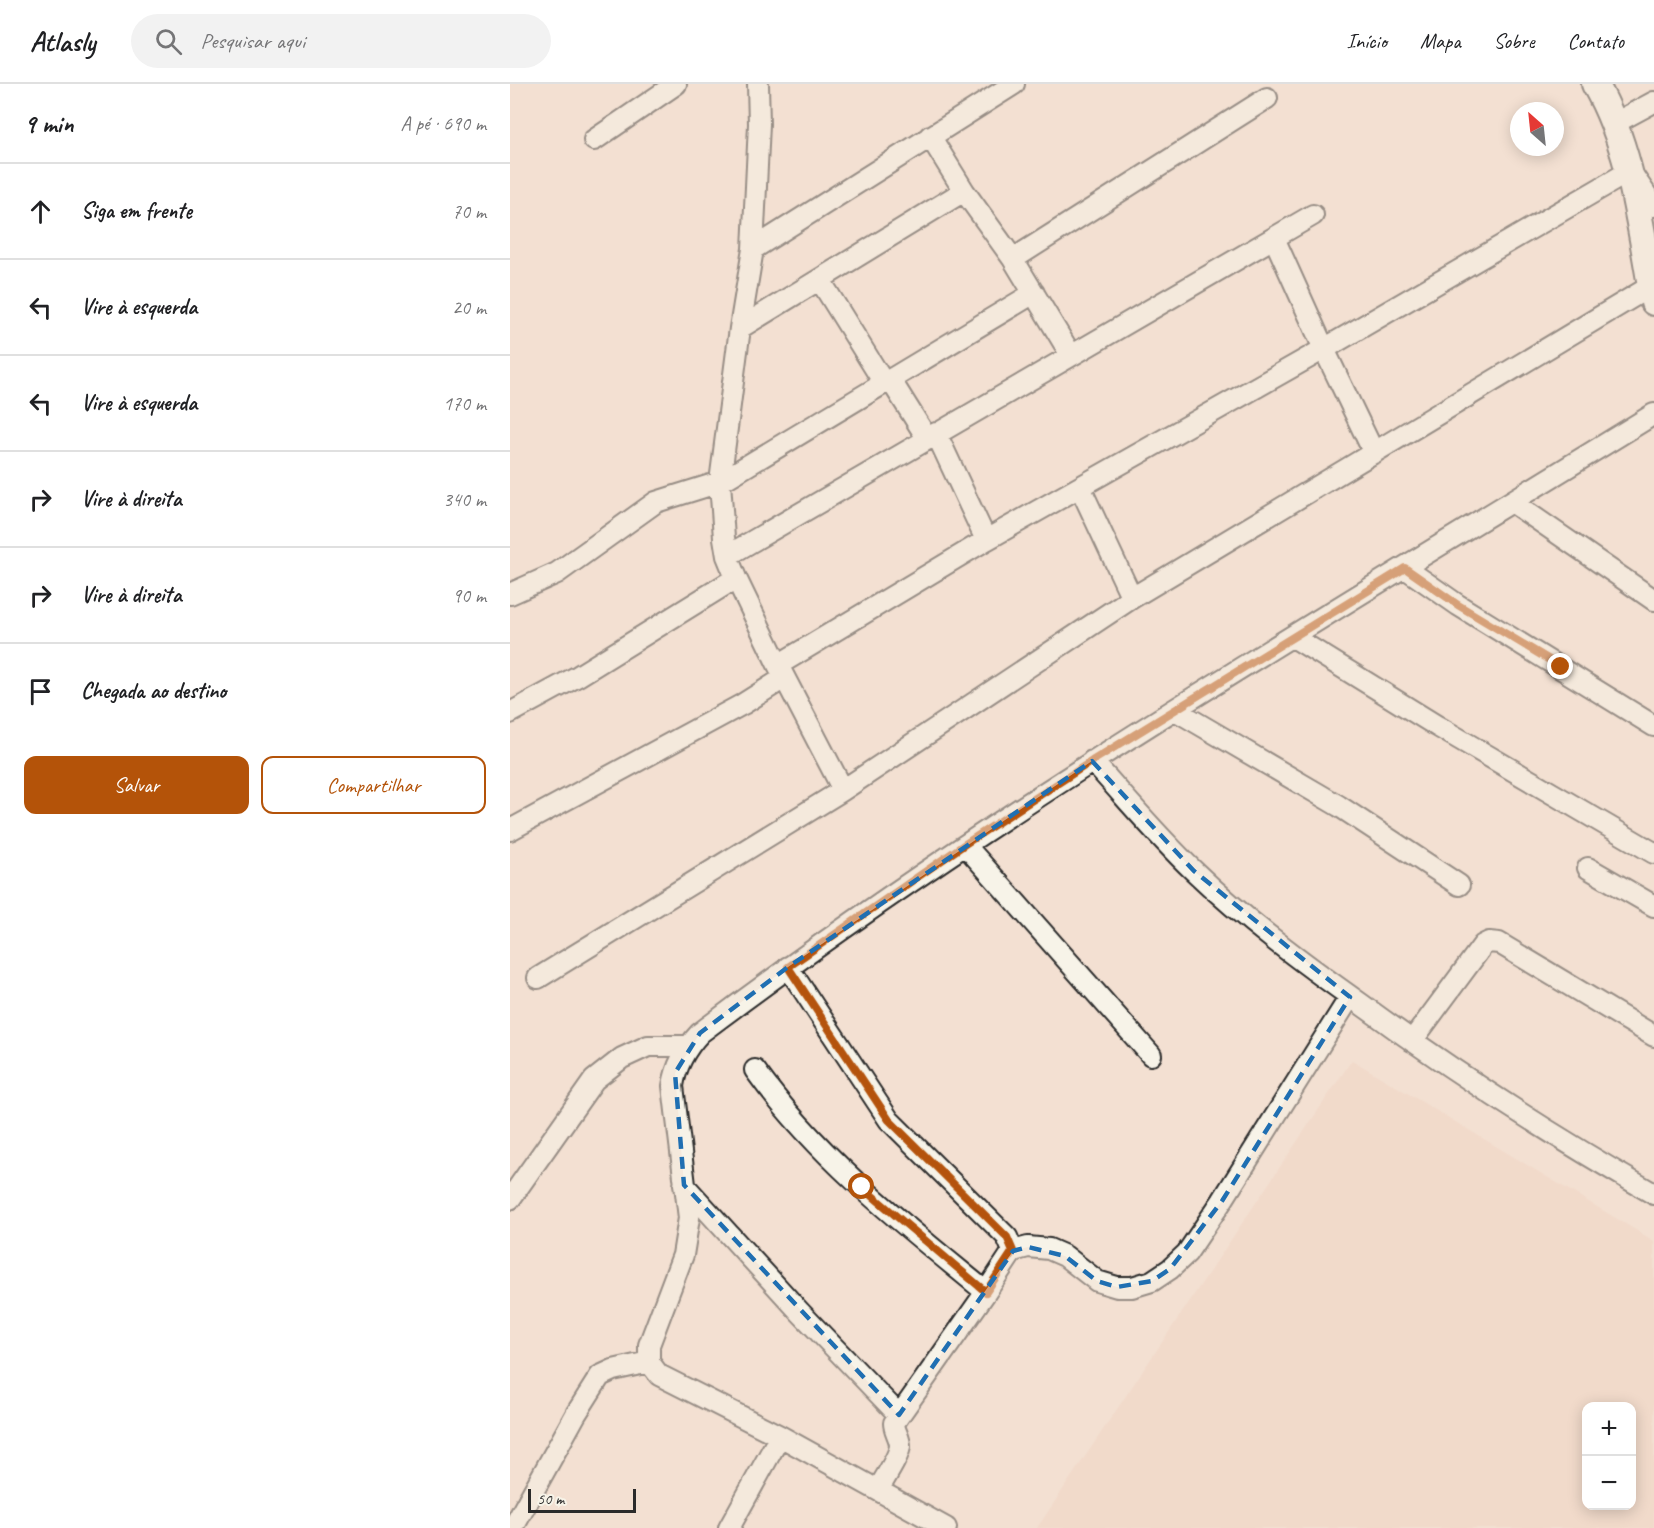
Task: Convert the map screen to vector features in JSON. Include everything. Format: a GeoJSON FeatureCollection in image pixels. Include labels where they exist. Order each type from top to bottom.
{"type":"FeatureCollection","features":[{"type":"Feature","properties":{"kind":"main road"},"geometry":{"type":"LineString","coordinates":[[1595,84],[1609,108],[1630,171],[1653,294]]}},
{"type":"Feature","properties":{"kind":"street"},"geometry":{"type":"LineString","coordinates":[[594,140],[676,84]]}},
{"type":"Feature","properties":{"kind":"street"},"geometry":{"type":"LineString","coordinates":[[758,84],[759,123],[753,249],[720,482],[724,538],[727,556],[736,578],[781,672],[843,790]]}},
{"type":"Feature","properties":{"kind":"street"},"geometry":{"type":"LineString","coordinates":[[753,249],[1014,84]]}},
{"type":"Feature","properties":{"kind":"street"},"geometry":{"type":"LineString","coordinates":[[1013,259],[1268,99]]}},
{"type":"Feature","properties":{"kind":"street"},"geometry":{"type":"LineString","coordinates":[[1615,123],[1654,102]]}},
{"type":"Feature","properties":{"kind":"street"},"geometry":{"type":"LineString","coordinates":[[930,136],[964,191],[1013,259],[1071,355]]}},
{"type":"Feature","properties":{"kind":"street"},"geometry":{"type":"LineString","coordinates":[[510,830],[743,704],[781,672],[986,540],[1324,349],[1630,171],[1654,206]]}},
{"type":"Feature","properties":{"kind":"street"},"geometry":{"type":"LineString","coordinates":[[740,328],[964,191]]}},
{"type":"Feature","properties":{"kind":"street"},"geometry":{"type":"LineString","coordinates":[[727,556],[1313,215]]}},
{"type":"Feature","properties":{"kind":"street"},"geometry":{"type":"LineString","coordinates":[[1274,238],[1374,453]]}},
{"type":"Feature","properties":{"kind":"street"},"geometry":{"type":"LineString","coordinates":[[820,280],[887,381],[932,436],[986,540]]}},
{"type":"Feature","properties":{"kind":"street"},"geometry":{"type":"LineString","coordinates":[[510,594],[556,573],[656,502],[720,482],[1034,293]]}},
{"type":"Feature","properties":{"kind":"street"},"geometry":{"type":"LineString","coordinates":[[538,978],[843,790],[1132,598],[1374,453],[1653,294]]}},
{"type":"Feature","properties":{"kind":"street"},"geometry":{"type":"LineString","coordinates":[[946,1528],[917,1521],[878,1490],[780,1436],[659,1375],[649,1362],[649,1345],[683,1255],[688,1218],[673,1086],[675,1073],[688,1046],[700,1033],[788,967],[965,844],[1092,761],[1654,414]]}},
{"type":"Feature","properties":{"kind":"street"},"geometry":{"type":"LineString","coordinates":[[1080,487],[1132,598]]}},
{"type":"Feature","properties":{"kind":"street"},"geometry":{"type":"LineString","coordinates":[[1512,502],[1654,600]]}},
{"type":"Feature","properties":{"kind":"street"},"geometry":{"type":"LineString","coordinates":[[1405,568],[1458,605],[1654,726]]}},
{"type":"Feature","properties":{"kind":"street"},"geometry":{"type":"LineString","coordinates":[[510,713],[578,676],[736,578]]}},
{"type":"Feature","properties":{"kind":"street"},"geometry":{"type":"LineString","coordinates":[[1293,637],[1437,726],[1654,853]]}},
{"type":"Feature","properties":{"kind":"street"},"geometry":{"type":"LineString","coordinates":[[1174,710],[1339,806],[1459,885]]}},
{"type":"Feature","properties":{"kind":"street"},"geometry":{"type":"LineString","coordinates":[[1092,761],[1194,871],[1251,921],[1412,1041],[1564,1142],[1654,1194]]}},
{"type":"Feature","properties":{"kind":"street"},"geometry":{"type":"LineString","coordinates":[[965,844],[1151,1055]]}},
{"type":"Feature","properties":{"kind":"street"},"geometry":{"type":"LineString","coordinates":[[1588,868],[1654,906]]}},
{"type":"Feature","properties":{"kind":"street"},"geometry":{"type":"LineString","coordinates":[[1412,1041],[1483,945],[1488,942],[1498,943],[1654,1036]]}},
{"type":"Feature","properties":{"kind":"street"},"geometry":{"type":"LineString","coordinates":[[788,967],[889,1120],[1007,1237],[1013,1251]]}},
{"type":"Feature","properties":{"kind":"street"},"geometry":{"type":"LineString","coordinates":[[878,1490],[900,1449],[894,1423],[1013,1251],[1028,1247],[1048,1249],[1065,1256],[1097,1281],[1117,1287],[1132,1287],[1152,1281],[1170,1269],[1187,1253],[1222,1201],[1350,997]]}},
{"type":"Feature","properties":{"kind":"street"},"geometry":{"type":"LineString","coordinates":[[510,1199],[594,1080],[622,1058],[648,1047],[688,1046]]}},
{"type":"Feature","properties":{"kind":"street"},"geometry":{"type":"LineString","coordinates":[[755,1070],[777,1101],[862,1187],[986,1292]]}},
{"type":"Feature","properties":{"kind":"street"},"geometry":{"type":"LineString","coordinates":[[684,1185],[800,1312],[899,1415]]}},
{"type":"Feature","properties":{"kind":"street"},"geometry":{"type":"LineString","coordinates":[[513,1528],[576,1414],[600,1376],[613,1370],[649,1362]]}},
{"type":"Feature","properties":{"kind":"street"},"geometry":{"type":"LineString","coordinates":[[729,1528],[780,1436]]}},
{"type":"Feature","properties":{"kind":"highlighted area"},"geometry":{"type":"Polygon","coordinates":[[[1092,761],[1194,871],[1350,997],[1222,1201],[1170,1269],[1152,1281],[1117,1287],[1097,1281],[1065,1256],[1028,1247],[1013,1251],[899,1415],[684,1185],[675,1073],[700,1033],[788,967],[1092,761]]]}},
{"type":"Feature","properties":{"kind":"shaded area"},"geometry":{"type":"Polygon","coordinates":[[[1352,1060],[1654,1241],[1654,1528],[1037,1528],[1352,1060]]]}},
{"type":"Feature","properties":{"kind":"route"},"geometry":{"type":"LineString","coordinates":[[862,1187],[986,1292],[1013,1251],[1007,1237],[881,1111],[788,967],[965,844],[1092,761],[1405,568],[1458,605],[1561,667]]}}]}
